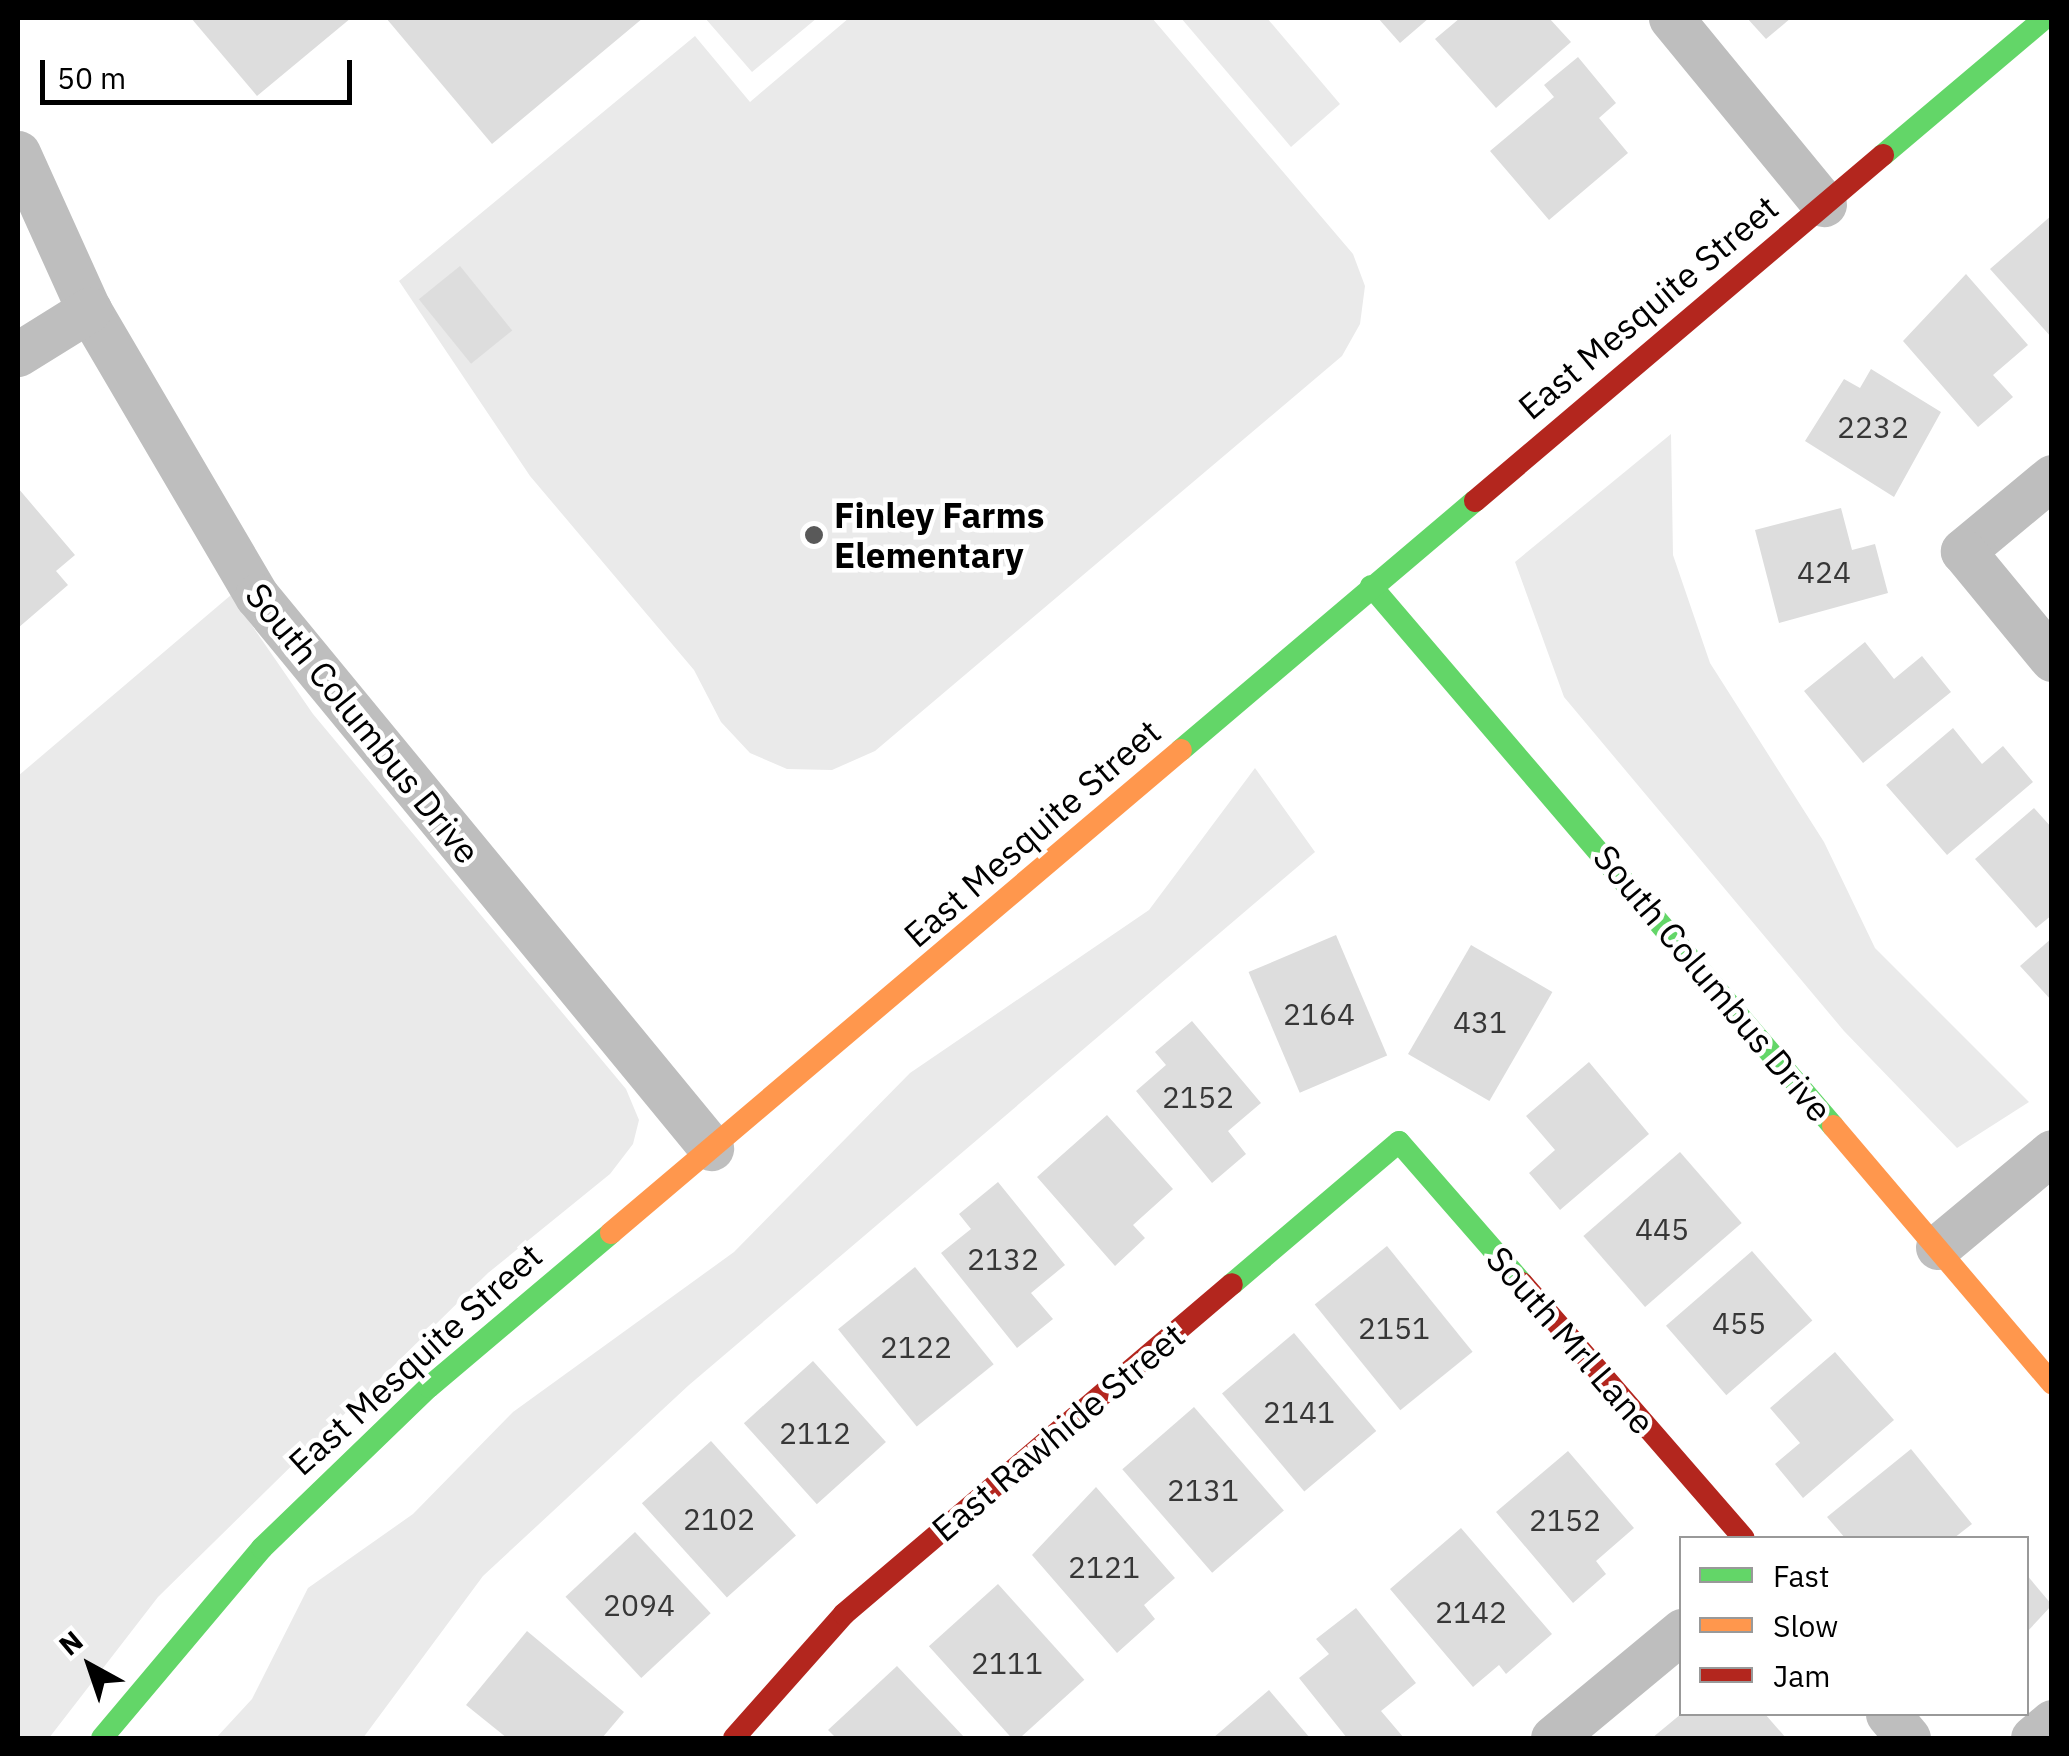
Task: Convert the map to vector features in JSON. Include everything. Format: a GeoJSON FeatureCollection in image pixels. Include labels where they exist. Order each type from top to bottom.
{"type":"FeatureCollection","features":[{"type":"Feature","properties":{"kind":"street"},"geometry":{"type":"LineString","coordinates":[[1671,18],[1824,204]]}},
{"type":"Feature","properties":{"kind":"street","name":"East Mesquite Street"},"geometry":{"type":"LineString","coordinates":[[102,1738],[200,1617],[343,1466],[1371,586],[2045,18]]}},
{"type":"Feature","properties":{"kind":"street","name":"South Columbus Drive"},"geometry":{"type":"LineString","coordinates":[[18,153],[88,310],[257,596],[711,1148]]}},
{"type":"Feature","properties":{"kind":"street"},"geometry":{"type":"LineString","coordinates":[[18,354],[88,310]]}},
{"type":"Feature","properties":{"kind":"street"},"geometry":{"type":"LineString","coordinates":[[2052,477],[1963,551],[2052,659]]}},
{"type":"Feature","properties":{"kind":"street","name":"South Columbus Drive"},"geometry":{"type":"LineString","coordinates":[[1371,586],[2052,1383]]}},
{"type":"Feature","properties":{"kind":"street","name":"South Mrl Lane"},"geometry":{"type":"LineString","coordinates":[[1398,1142],[1742,1536]]}},
{"type":"Feature","properties":{"kind":"street","name":"East Rawhide Street"},"geometry":{"type":"LineString","coordinates":[[734,1738],[844,1614],[1398,1142]]}},
{"type":"Feature","properties":{"kind":"street"},"geometry":{"type":"LineString","coordinates":[[1938,1247],[2052,1152]]}},
{"type":"Feature","properties":{"kind":"street"},"geometry":{"type":"LineString","coordinates":[[1553,1738],[1679,1633]]}},
{"type":"Feature","properties":{"kind":"street"},"geometry":{"type":"LineString","coordinates":[[1890,1716],[1908,1738]]}},
{"type":"Feature","properties":{"kind":"street"},"geometry":{"type":"LineString","coordinates":[[2034,1738],[2052,1722]]}},
{"type":"Feature","properties":{"kind":"shaded area"},"geometry":{"type":"Polygon","coordinates":[[[705,18],[817,18],[752,72],[705,18]]]}},
{"type":"Feature","properties":{"kind":"shaded area"},"geometry":{"type":"Polygon","coordinates":[[[849,18],[1152,18],[1353,254],[1365,286],[1360,324],[1342,356],[875,751],[832,770],[787,769],[750,753],[721,722],[694,670],[530,476],[399,281],[695,36],[750,102],[849,18]]]}},
{"type":"Feature","properties":{"kind":"shaded area"},"geometry":{"type":"Polygon","coordinates":[[[1181,18],[1267,18],[1340,104],[1291,147],[1181,18]]]}},
{"type":"Feature","properties":{"kind":"shaded area"},"geometry":{"type":"Polygon","coordinates":[[[1671,434],[1673,555],[1710,663],[1824,842],[1875,948],[2029,1102],[1957,1148],[1844,1031],[1564,697],[1515,562],[1671,434]]]}},
{"type":"Feature","properties":{"kind":"shaded area"},"geometry":{"type":"Polygon","coordinates":[[[231,595],[313,714],[626,1089],[639,1120],[633,1144],[610,1174],[488,1273],[158,1597],[49,1738],[18,1738],[18,776],[231,595]]]}},
{"type":"Feature","properties":{"kind":"shaded area"},"geometry":{"type":"Polygon","coordinates":[[[1255,768],[1315,852],[689,1385],[483,1576],[363,1738],[216,1738],[252,1699],[308,1588],[413,1514],[513,1412],[734,1252],[910,1073],[1149,910],[1255,768]]]}},
{"type":"Feature","properties":{"kind":"building"},"geometry":{"type":"Polygon","coordinates":[[[191,18],[351,18],[257,96],[191,18]]]}},
{"type":"Feature","properties":{"kind":"building"},"geometry":{"type":"Polygon","coordinates":[[[386,18],[643,18],[492,144],[386,18]]]}},
{"type":"Feature","properties":{"kind":"building"},"geometry":{"type":"Polygon","coordinates":[[[1378,18],[1429,18],[1400,43],[1378,18]]]}},
{"type":"Feature","properties":{"kind":"building"},"geometry":{"type":"Polygon","coordinates":[[[1460,18],[1549,18],[1571,42],[1496,108],[1435,39],[1460,18]]]}},
{"type":"Feature","properties":{"kind":"building"},"geometry":{"type":"Polygon","coordinates":[[[1747,18],[1791,18],[1766,39],[1747,18]]]}},
{"type":"Feature","properties":{"kind":"building"},"geometry":{"type":"Polygon","coordinates":[[[1578,57],[1616,103],[1599,118],[1628,153],[1549,220],[1490,151],[1554,97],[1544,85],[1578,57]]]}},
{"type":"Feature","properties":{"kind":"building"},"geometry":{"type":"Polygon","coordinates":[[[2052,215],[2052,338],[1990,269],[2052,215]]]}},
{"type":"Feature","properties":{"kind":"building"},"geometry":{"type":"Polygon","coordinates":[[[460,266],[512,331],[471,364],[419,299],[460,266]]]}},
{"type":"Feature","properties":{"kind":"building"},"geometry":{"type":"Polygon","coordinates":[[[1966,274],[2028,345],[1993,375],[2013,397],[1978,427],[1903,341],[1966,274]]]}},
{"type":"Feature","properties":{"kind":"building"},"geometry":{"type":"Polygon","coordinates":[[[1871,369],[1941,412],[1894,497],[1805,441],[1844,379],[1860,388],[1871,369]]]}},
{"type":"Feature","properties":{"kind":"building"},"geometry":{"type":"Polygon","coordinates":[[[18,488],[75,555],[56,571],[68,585],[18,628],[18,488]]]}},
{"type":"Feature","properties":{"kind":"building"},"geometry":{"type":"Polygon","coordinates":[[[1841,508],[1852,550],[1875,544],[1888,593],[1779,623],[1755,530],[1841,508]]]}},
{"type":"Feature","properties":{"kind":"building"},"geometry":{"type":"Polygon","coordinates":[[[1865,642],[1894,679],[1922,656],[1951,692],[1863,763],[1804,691],[1865,642]]]}},
{"type":"Feature","properties":{"kind":"building"},"geometry":{"type":"Polygon","coordinates":[[[1953,728],[1982,764],[2003,746],[2033,782],[1947,855],[1886,785],[1953,728]]]}},
{"type":"Feature","properties":{"kind":"building"},"geometry":{"type":"Polygon","coordinates":[[[2034,808],[2052,828],[2052,915],[2036,928],[1975,859],[2034,808]]]}},
{"type":"Feature","properties":{"kind":"building"},"geometry":{"type":"Polygon","coordinates":[[[1336,935],[1387,1056],[1300,1093],[1249,972],[1336,935]]]}},
{"type":"Feature","properties":{"kind":"building"},"geometry":{"type":"Polygon","coordinates":[[[2052,938],[2052,1001],[2020,966],[2052,938]]]}},
{"type":"Feature","properties":{"kind":"building"},"geometry":{"type":"Polygon","coordinates":[[[1471,945],[1552,992],[1489,1101],[1408,1054],[1471,945]]]}},
{"type":"Feature","properties":{"kind":"building"},"geometry":{"type":"Polygon","coordinates":[[[1192,1021],[1261,1103],[1228,1131],[1246,1154],[1212,1183],[1136,1091],[1166,1065],[1155,1052],[1192,1021]]]}},
{"type":"Feature","properties":{"kind":"building"},"geometry":{"type":"Polygon","coordinates":[[[1589,1062],[1649,1134],[1560,1210],[1529,1173],[1555,1150],[1526,1116],[1589,1062]]]}},
{"type":"Feature","properties":{"kind":"building"},"geometry":{"type":"Polygon","coordinates":[[[1107,1115],[1173,1189],[1133,1225],[1145,1238],[1115,1266],[1037,1177],[1107,1115]]]}},
{"type":"Feature","properties":{"kind":"building"},"geometry":{"type":"Polygon","coordinates":[[[1680,1152],[1742,1223],[1645,1307],[1583,1236],[1680,1152]]]}},
{"type":"Feature","properties":{"kind":"building"},"geometry":{"type":"Polygon","coordinates":[[[998,1182],[1065,1265],[1031,1293],[1053,1319],[1017,1348],[941,1253],[971,1229],[959,1214],[998,1182]]]}},
{"type":"Feature","properties":{"kind":"building"},"geometry":{"type":"Polygon","coordinates":[[[1387,1246],[1473,1352],[1400,1410],[1315,1305],[1387,1246]]]}},
{"type":"Feature","properties":{"kind":"building"},"geometry":{"type":"Polygon","coordinates":[[[1752,1251],[1812,1320],[1726,1395],[1666,1326],[1752,1251]]]}},
{"type":"Feature","properties":{"kind":"building"},"geometry":{"type":"Polygon","coordinates":[[[915,1267],[994,1364],[917,1426],[838,1329],[915,1267]]]}},
{"type":"Feature","properties":{"kind":"building"},"geometry":{"type":"Polygon","coordinates":[[[1294,1333],[1376,1431],[1304,1491],[1222,1393],[1294,1333]]]}},
{"type":"Feature","properties":{"kind":"building"},"geometry":{"type":"Polygon","coordinates":[[[1835,1352],[1894,1420],[1803,1498],[1775,1464],[1800,1443],[1770,1408],[1835,1352]]]}},
{"type":"Feature","properties":{"kind":"building"},"geometry":{"type":"Polygon","coordinates":[[[813,1361],[886,1442],[817,1504],[744,1423],[813,1361]]]}},
{"type":"Feature","properties":{"kind":"building"},"geometry":{"type":"Polygon","coordinates":[[[1194,1407],[1284,1510],[1212,1573],[1122,1469],[1194,1407]]]}},
{"type":"Feature","properties":{"kind":"building"},"geometry":{"type":"Polygon","coordinates":[[[711,1441],[796,1535],[727,1598],[642,1503],[711,1441]]]}},
{"type":"Feature","properties":{"kind":"building"},"geometry":{"type":"Polygon","coordinates":[[[1911,1449],[1972,1524],[1957,1536],[1843,1536],[1827,1517],[1911,1449]]]}},
{"type":"Feature","properties":{"kind":"building"},"geometry":{"type":"Polygon","coordinates":[[[1568,1451],[1634,1528],[1596,1561],[1606,1574],[1573,1603],[1496,1512],[1568,1451]]]}},
{"type":"Feature","properties":{"kind":"building"},"geometry":{"type":"Polygon","coordinates":[[[1096,1487],[1175,1578],[1144,1605],[1155,1619],[1117,1653],[1032,1555],[1096,1487]]]}},
{"type":"Feature","properties":{"kind":"building"},"geometry":{"type":"Polygon","coordinates":[[[1461,1528],[1552,1634],[1506,1674],[1499,1665],[1473,1687],[1390,1589],[1461,1528]]]}},
{"type":"Feature","properties":{"kind":"building"},"geometry":{"type":"Polygon","coordinates":[[[635,1532],[711,1613],[641,1678],[566,1597],[635,1532]]]}},
{"type":"Feature","properties":{"kind":"building"},"geometry":{"type":"Polygon","coordinates":[[[2029,1578],[2052,1605],[2029,1630],[2029,1578]]]}},
{"type":"Feature","properties":{"kind":"building"},"geometry":{"type":"Polygon","coordinates":[[[998,1584],[1084,1680],[1020,1738],[1012,1738],[929,1646],[998,1584]]]}},
{"type":"Feature","properties":{"kind":"building"},"geometry":{"type":"Polygon","coordinates":[[[1356,1608],[1416,1683],[1381,1711],[1404,1738],[1347,1738],[1299,1678],[1329,1654],[1316,1639],[1356,1608]]]}},
{"type":"Feature","properties":{"kind":"building"},"geometry":{"type":"Polygon","coordinates":[[[527,1631],[624,1712],[602,1738],[507,1738],[466,1705],[527,1631]]]}},
{"type":"Feature","properties":{"kind":"building"},"geometry":{"type":"Polygon","coordinates":[[[897,1666],[965,1738],[836,1738],[828,1730],[897,1666]]]}},
{"type":"Feature","properties":{"kind":"building"},"geometry":{"type":"Polygon","coordinates":[[[1269,1690],[1310,1738],[1213,1738],[1269,1690]]]}},
{"type":"Feature","properties":{"kind":"building"},"geometry":{"type":"Polygon","coordinates":[[[1679,1716],[1767,1716],[1786,1738],[1652,1738],[1679,1716]]]}},
{"type":"Feature","properties":{"kind":"traffic: fast"},"geometry":{"type":"LineString","coordinates":[[1883,155],[2045,18]]}},
{"type":"Feature","properties":{"kind":"traffic: fast"},"geometry":{"type":"LineString","coordinates":[[1181,750],[1475,501]]}},
{"type":"Feature","properties":{"kind":"traffic: fast"},"geometry":{"type":"LineString","coordinates":[[1371,586],[1833,1126]]}},
{"type":"Feature","properties":{"kind":"traffic: fast"},"geometry":{"type":"LineString","coordinates":[[1232,1284],[1399,1142],[1522,1283]]}},
{"type":"Feature","properties":{"kind":"traffic: fast"},"geometry":{"type":"LineString","coordinates":[[102,1738],[262,1548],[429,1387],[611,1233]]}},
{"type":"Feature","properties":{"kind":"traffic: slow"},"geometry":{"type":"LineString","coordinates":[[611,1233],[1181,750]]}},
{"type":"Feature","properties":{"kind":"traffic: slow"},"geometry":{"type":"LineString","coordinates":[[1833,1126],[2052,1383]]}},
{"type":"Feature","properties":{"kind":"traffic: jam"},"geometry":{"type":"LineString","coordinates":[[1475,501],[1883,155]]}},
{"type":"Feature","properties":{"kind":"traffic: jam"},"geometry":{"type":"LineString","coordinates":[[1522,1283],[1742,1536]]}},
{"type":"Feature","properties":{"kind":"traffic: jam"},"geometry":{"type":"LineString","coordinates":[[734,1738],[844,1614],[1232,1284]]}},
{"type":"Feature","properties":{"kind":"place","name":"Finley Farms Elementary"},"geometry":{"type":"Point","coordinates":[814,535]}}]}
